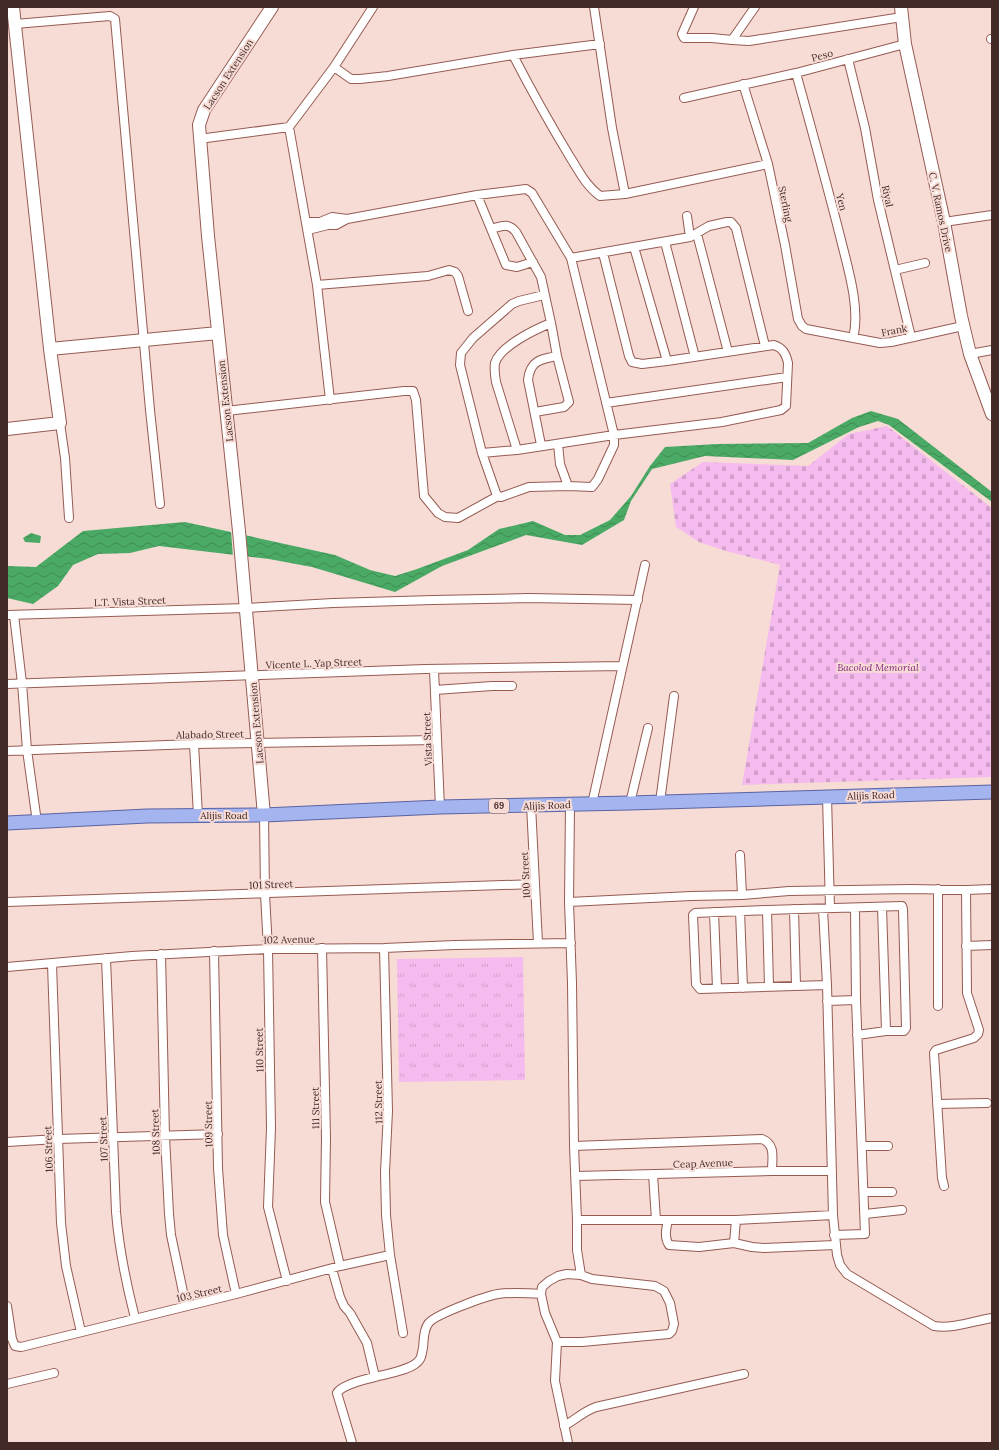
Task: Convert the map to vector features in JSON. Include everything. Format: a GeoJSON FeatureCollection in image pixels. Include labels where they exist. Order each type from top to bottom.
{"type":"FeatureCollection","features":[{"type":"Feature","properties":{"kind":"main road","name":"Alijis Road"},"geometry":{"type":"LineString","coordinates":[[7,823],[198,815],[264,816],[440,807],[992,792]]}},
{"type":"Feature","properties":{"kind":"street"},"geometry":{"type":"LineString","coordinates":[[13,7],[50,349],[65,458],[69,518]]}},
{"type":"Feature","properties":{"kind":"street","name":"Lacson Extension"},"geometry":{"type":"LineString","coordinates":[[264,816],[246,608],[199,139],[199,126],[204,110],[272,7]]}},
{"type":"Feature","properties":{"kind":"street"},"geometry":{"type":"LineString","coordinates":[[199,139],[289,127],[334,67],[373,7]]}},
{"type":"Feature","properties":{"kind":"street"},"geometry":{"type":"LineString","coordinates":[[594,7],[612,128],[625,194]]}},
{"type":"Feature","properties":{"kind":"street"},"geometry":{"type":"LineString","coordinates":[[694,7],[682,34],[684,38],[712,38],[749,41],[901,12]]}},
{"type":"Feature","properties":{"kind":"street"},"geometry":{"type":"LineString","coordinates":[[732,40],[755,7]]}},
{"type":"Feature","properties":{"kind":"street","name":"C. V. Ramos Drive"},"geometry":{"type":"LineString","coordinates":[[901,12],[905,44],[944,222],[963,326],[970,354],[992,414]]}},
{"type":"Feature","properties":{"kind":"street"},"geometry":{"type":"LineString","coordinates":[[15,24],[110,16],[114,19],[160,504]]}},
{"type":"Feature","properties":{"kind":"street"},"geometry":{"type":"LineString","coordinates":[[334,67],[351,79],[360,79],[388,76],[513,55],[600,44]]}},
{"type":"Feature","properties":{"kind":"street","name":"Peso"},"geometry":{"type":"LineString","coordinates":[[684,98],[796,73],[905,44]]}},
{"type":"Feature","properties":{"kind":"street"},"geometry":{"type":"LineString","coordinates":[[513,55],[542,110],[588,186],[600,196],[625,194],[768,164]]}},
{"type":"Feature","properties":{"kind":"street","name":"Riyal"},"geometry":{"type":"LineString","coordinates":[[848,59],[865,128],[878,200],[911,337]]}},
{"type":"Feature","properties":{"kind":"street","name":"Yen"},"geometry":{"type":"LineString","coordinates":[[796,73],[829,191],[851,284],[856,317],[856,328],[853,338]]}},
{"type":"Feature","properties":{"kind":"street","name":"Sterling"},"geometry":{"type":"LineString","coordinates":[[744,84],[768,164],[785,245],[798,319],[802,326],[806,329]]}},
{"type":"Feature","properties":{"kind":"street"},"geometry":{"type":"LineString","coordinates":[[289,127],[318,285],[330,400]]}},
{"type":"Feature","properties":{"kind":"street"},"geometry":{"type":"LineString","coordinates":[[226,411],[413,391],[416,400],[424,496],[438,513],[445,517],[453,518],[458,518],[498,496],[501,497],[529,487],[592,487],[614,445],[614,435],[571,258],[540,204],[529,190],[526,188],[477,195],[347,219],[336,225],[308,226]]}},
{"type":"Feature","properties":{"kind":"street"},"geometry":{"type":"LineString","coordinates":[[477,195],[506,265],[517,267],[533,262]]}},
{"type":"Feature","properties":{"kind":"street"},"geometry":{"type":"LineString","coordinates":[[944,222],[992,215]]}},
{"type":"Feature","properties":{"kind":"street"},"geometry":{"type":"LineString","coordinates":[[687,216],[728,352]]}},
{"type":"Feature","properties":{"kind":"street"},"geometry":{"type":"LineString","coordinates":[[571,258],[665,242],[693,235],[714,225],[727,222],[734,224],[765,346]]}},
{"type":"Feature","properties":{"kind":"street"},"geometry":{"type":"LineString","coordinates":[[491,229],[507,225],[512,227],[541,277],[557,356],[569,402],[564,408],[535,412]]}},
{"type":"Feature","properties":{"kind":"street"},"geometry":{"type":"LineString","coordinates":[[665,242],[695,357]]}},
{"type":"Feature","properties":{"kind":"street"},"geometry":{"type":"LineString","coordinates":[[634,247],[667,361]]}},
{"type":"Feature","properties":{"kind":"street"},"geometry":{"type":"LineString","coordinates":[[482,454],[614,435],[722,422],[782,410],[784,408],[787,403],[788,363],[784,351],[780,347],[774,345],[642,364],[632,362],[629,356],[603,253]]}},
{"type":"Feature","properties":{"kind":"street"},"geometry":{"type":"LineString","coordinates":[[895,270],[925,263]]}},
{"type":"Feature","properties":{"kind":"street"},"geometry":{"type":"LineString","coordinates":[[318,285],[428,276],[449,270],[455,272],[458,276],[468,311]]}},
{"type":"Feature","properties":{"kind":"street"},"geometry":{"type":"LineString","coordinates":[[498,496],[482,454],[460,365],[461,353],[473,338],[512,304],[544,295]]}},
{"type":"Feature","properties":{"kind":"street"},"geometry":{"type":"LineString","coordinates":[[518,450],[496,382],[496,362],[516,340],[531,331],[551,323]]}},
{"type":"Feature","properties":{"kind":"street","name":"Frank"},"geometry":{"type":"LineString","coordinates":[[806,329],[880,343],[891,342],[963,326]]}},
{"type":"Feature","properties":{"kind":"street"},"geometry":{"type":"LineString","coordinates":[[50,349],[218,333]]}},
{"type":"Feature","properties":{"kind":"street"},"geometry":{"type":"LineString","coordinates":[[970,354],[992,350]]}},
{"type":"Feature","properties":{"kind":"street"},"geometry":{"type":"LineString","coordinates":[[541,445],[528,380],[534,364],[541,360],[557,356]]}},
{"type":"Feature","properties":{"kind":"street"},"geometry":{"type":"LineString","coordinates":[[606,403],[787,377]]}},
{"type":"Feature","properties":{"kind":"street"},"geometry":{"type":"LineString","coordinates":[[7,429],[60,423]]}},
{"type":"Feature","properties":{"kind":"street"},"geometry":{"type":"LineString","coordinates":[[558,444],[560,464],[568,486]]}},
{"type":"Feature","properties":{"kind":"street"},"geometry":{"type":"LineString","coordinates":[[592,804],[645,565]]}},
{"type":"Feature","properties":{"kind":"street","name":"L.T. Vista Street"},"geometry":{"type":"LineString","coordinates":[[11,615],[246,608],[333,603],[529,598],[638,600]]}},
{"type":"Feature","properties":{"kind":"street"},"geometry":{"type":"LineString","coordinates":[[11,615],[22,684],[26,750],[37,822]]}},
{"type":"Feature","properties":{"kind":"street","name":"Vicente L. Yap Street"},"geometry":{"type":"LineString","coordinates":[[7,684],[252,675],[622,666]]}},
{"type":"Feature","properties":{"kind":"street","name":"Vista Street"},"geometry":{"type":"LineString","coordinates":[[434,670],[440,807]]}},
{"type":"Feature","properties":{"kind":"street"},"geometry":{"type":"LineString","coordinates":[[435,690],[512,686]]}},
{"type":"Feature","properties":{"kind":"street"},"geometry":{"type":"LineString","coordinates":[[660,802],[674,696]]}},
{"type":"Feature","properties":{"kind":"street"},"geometry":{"type":"LineString","coordinates":[[630,803],[648,728]]}},
{"type":"Feature","properties":{"kind":"street","name":"Alabado Street"},"geometry":{"type":"LineString","coordinates":[[7,751],[194,744],[437,740]]}},
{"type":"Feature","properties":{"kind":"street"},"geometry":{"type":"LineString","coordinates":[[194,744],[198,815]]}},
{"type":"Feature","properties":{"kind":"street"},"geometry":{"type":"LineString","coordinates":[[827,797],[829,891],[826,908],[827,1001],[833,1216],[835,1245],[840,1265],[847,1274],[934,1326],[951,1326],[992,1318]]}},
{"type":"Feature","properties":{"kind":"street"},"geometry":{"type":"LineString","coordinates":[[570,804],[569,902],[574,1146],[578,1220],[577,1250],[581,1275]]}},
{"type":"Feature","properties":{"kind":"street","name":"100 Street"},"geometry":{"type":"LineString","coordinates":[[531,805],[538,943]]}},
{"type":"Feature","properties":{"kind":"street","name":"110 Street"},"geometry":{"type":"LineString","coordinates":[[264,816],[271,1128],[268,1207],[288,1281]]}},
{"type":"Feature","properties":{"kind":"street"},"geometry":{"type":"LineString","coordinates":[[740,855],[742,895]]}},
{"type":"Feature","properties":{"kind":"street","name":"101 Street"},"geometry":{"type":"LineString","coordinates":[[7,902],[535,884]]}},
{"type":"Feature","properties":{"kind":"street"},"geometry":{"type":"LineString","coordinates":[[569,902],[742,895],[789,891],[911,888],[966,890],[992,888]]}},
{"type":"Feature","properties":{"kind":"street"},"geometry":{"type":"LineString","coordinates":[[938,889],[938,1006]]}},
{"type":"Feature","properties":{"kind":"street"},"geometry":{"type":"LineString","coordinates":[[944,1186],[942,1178],[934,1053],[936,1050],[974,1038],[978,1034],[979,1030],[967,993],[966,890]]}},
{"type":"Feature","properties":{"kind":"street"},"geometry":{"type":"LineString","coordinates":[[882,906],[886,1031]]}},
{"type":"Feature","properties":{"kind":"street"},"geometry":{"type":"LineString","coordinates":[[827,985],[700,989],[698,987],[693,915],[695,913],[714,912],[902,906],[906,1028],[901,1032],[886,1031],[857,1035]]}},
{"type":"Feature","properties":{"kind":"street"},"geometry":{"type":"LineString","coordinates":[[834,1235],[865,1234],[863,1146],[857,1035],[855,908]]}},
{"type":"Feature","properties":{"kind":"street"},"geometry":{"type":"LineString","coordinates":[[794,909],[796,986]]}},
{"type":"Feature","properties":{"kind":"street"},"geometry":{"type":"LineString","coordinates":[[767,910],[769,986]]}},
{"type":"Feature","properties":{"kind":"street"},"geometry":{"type":"LineString","coordinates":[[740,911],[743,988]]}},
{"type":"Feature","properties":{"kind":"street"},"geometry":{"type":"LineString","coordinates":[[714,912],[717,988]]}},
{"type":"Feature","properties":{"kind":"street","name":"102 Avenue"},"geometry":{"type":"LineString","coordinates":[[7,967],[106,958],[214,951],[571,943]]}},
{"type":"Feature","properties":{"kind":"street"},"geometry":{"type":"LineString","coordinates":[[966,946],[992,945]]}},
{"type":"Feature","properties":{"kind":"street","name":"111 Street"},"geometry":{"type":"LineString","coordinates":[[322,948],[326,1138],[325,1202],[340,1297],[367,1343],[375,1377]]}},
{"type":"Feature","properties":{"kind":"street","name":"112 Street"},"geometry":{"type":"LineString","coordinates":[[384,948],[388,1111],[385,1172],[386,1215],[390,1255],[403,1333]]}},
{"type":"Feature","properties":{"kind":"street","name":"109 Street"},"geometry":{"type":"LineString","coordinates":[[214,951],[220,1202],[223,1235],[236,1294]]}},
{"type":"Feature","properties":{"kind":"street","name":"108 Street"},"geometry":{"type":"LineString","coordinates":[[160,954],[165,1136],[171,1235],[186,1306]]}},
{"type":"Feature","properties":{"kind":"street","name":"107 Street"},"geometry":{"type":"LineString","coordinates":[[106,958],[112,1137],[118,1240],[135,1318]]}},
{"type":"Feature","properties":{"kind":"street","name":"106 Street"},"geometry":{"type":"LineString","coordinates":[[52,964],[60,1201],[63,1247],[70,1287],[81,1332]]}},
{"type":"Feature","properties":{"kind":"street"},"geometry":{"type":"LineString","coordinates":[[827,1001],[856,1000]]}},
{"type":"Feature","properties":{"kind":"street"},"geometry":{"type":"LineString","coordinates":[[937,1104],[987,1103]]}},
{"type":"Feature","properties":{"kind":"street"},"geometry":{"type":"LineString","coordinates":[[7,1142],[218,1134]]}},
{"type":"Feature","properties":{"kind":"street"},"geometry":{"type":"LineString","coordinates":[[574,1146],[762,1139],[769,1142],[771,1145],[772,1171]]}},
{"type":"Feature","properties":{"kind":"street"},"geometry":{"type":"LineString","coordinates":[[863,1146],[888,1146]]}},
{"type":"Feature","properties":{"kind":"street","name":"Ceap Avenue"},"geometry":{"type":"LineString","coordinates":[[576,1176],[832,1171]]}},
{"type":"Feature","properties":{"kind":"street"},"geometry":{"type":"LineString","coordinates":[[653,1174],[656,1220]]}},
{"type":"Feature","properties":{"kind":"street"},"geometry":{"type":"LineString","coordinates":[[864,1192],[892,1192]]}},
{"type":"Feature","properties":{"kind":"street"},"geometry":{"type":"LineString","coordinates":[[865,1214],[902,1210]]}},
{"type":"Feature","properties":{"kind":"street"},"geometry":{"type":"LineString","coordinates":[[578,1220],[736,1220],[833,1216]]}},
{"type":"Feature","properties":{"kind":"street"},"geometry":{"type":"LineString","coordinates":[[668,1220],[665,1235],[669,1245],[699,1247],[734,1243],[764,1248],[835,1245]]}},
{"type":"Feature","properties":{"kind":"street"},"geometry":{"type":"LineString","coordinates":[[734,1243],[736,1220]]}},
{"type":"Feature","properties":{"kind":"street","name":"103 Street"},"geometry":{"type":"LineString","coordinates":[[7,1306],[13,1344],[17,1347],[21,1347],[390,1255]]}},
{"type":"Feature","properties":{"kind":"street"},"geometry":{"type":"LineString","coordinates":[[557,1342],[582,1342],[669,1334],[672,1331],[674,1324],[670,1303],[667,1296],[659,1287],[649,1284],[592,1279],[581,1275],[567,1274],[558,1276],[542,1287],[541,1294],[545,1313],[557,1342],[555,1381],[568,1443]]}},
{"type":"Feature","properties":{"kind":"street"},"geometry":{"type":"LineString","coordinates":[[352,1443],[337,1393],[340,1389],[364,1379],[410,1367],[417,1363],[420,1359],[425,1329],[428,1322],[443,1313],[495,1294],[541,1294]]}},
{"type":"Feature","properties":{"kind":"street"},"geometry":{"type":"LineString","coordinates":[[7,1384],[54,1373]]}},
{"type":"Feature","properties":{"kind":"street"},"geometry":{"type":"LineString","coordinates":[[564,1426],[577,1419],[586,1410],[596,1407],[744,1374]]}},
{"type":"Feature","properties":{"kind":"green space","name":"Bacolod Memorial"},"geometry":{"type":"Polygon","coordinates":[[[887,426],[992,508],[992,777],[742,785],[780,565],[726,551],[699,542],[676,527],[670,484],[703,462],[808,466],[849,434],[887,426]]]}},
{"type":"Feature","properties":{"kind":"green space"},"geometry":{"type":"Polygon","coordinates":[[[523,957],[525,1080],[399,1082],[397,959],[523,957]]]}},
{"type":"Feature","properties":{"kind":"water"},"geometry":{"type":"Polygon","coordinates":[[[871,411],[898,419],[992,492],[992,502],[889,425],[878,421],[859,427],[793,460],[705,456],[652,469],[631,501],[624,520],[582,545],[526,535],[442,566],[395,592],[312,567],[269,559],[159,546],[130,553],[98,554],[73,565],[58,586],[33,604],[7,598],[7,566],[36,567],[83,531],[185,522],[335,555],[370,570],[395,576],[468,550],[499,529],[533,521],[565,535],[580,535],[610,520],[631,496],[650,466],[665,447],[717,444],[808,443],[852,418],[871,411]]]}},
{"type":"Feature","properties":{"kind":"water"},"geometry":{"type":"Polygon","coordinates":[[[31,533],[41,536],[40,543],[25,542],[23,538],[31,533]]]}},
{"type":"Feature","properties":{"kind":"pier"},"geometry":{"type":"Polygon","coordinates":[[[231,531],[246,534],[248,558],[233,557],[231,531]]]}}]}
